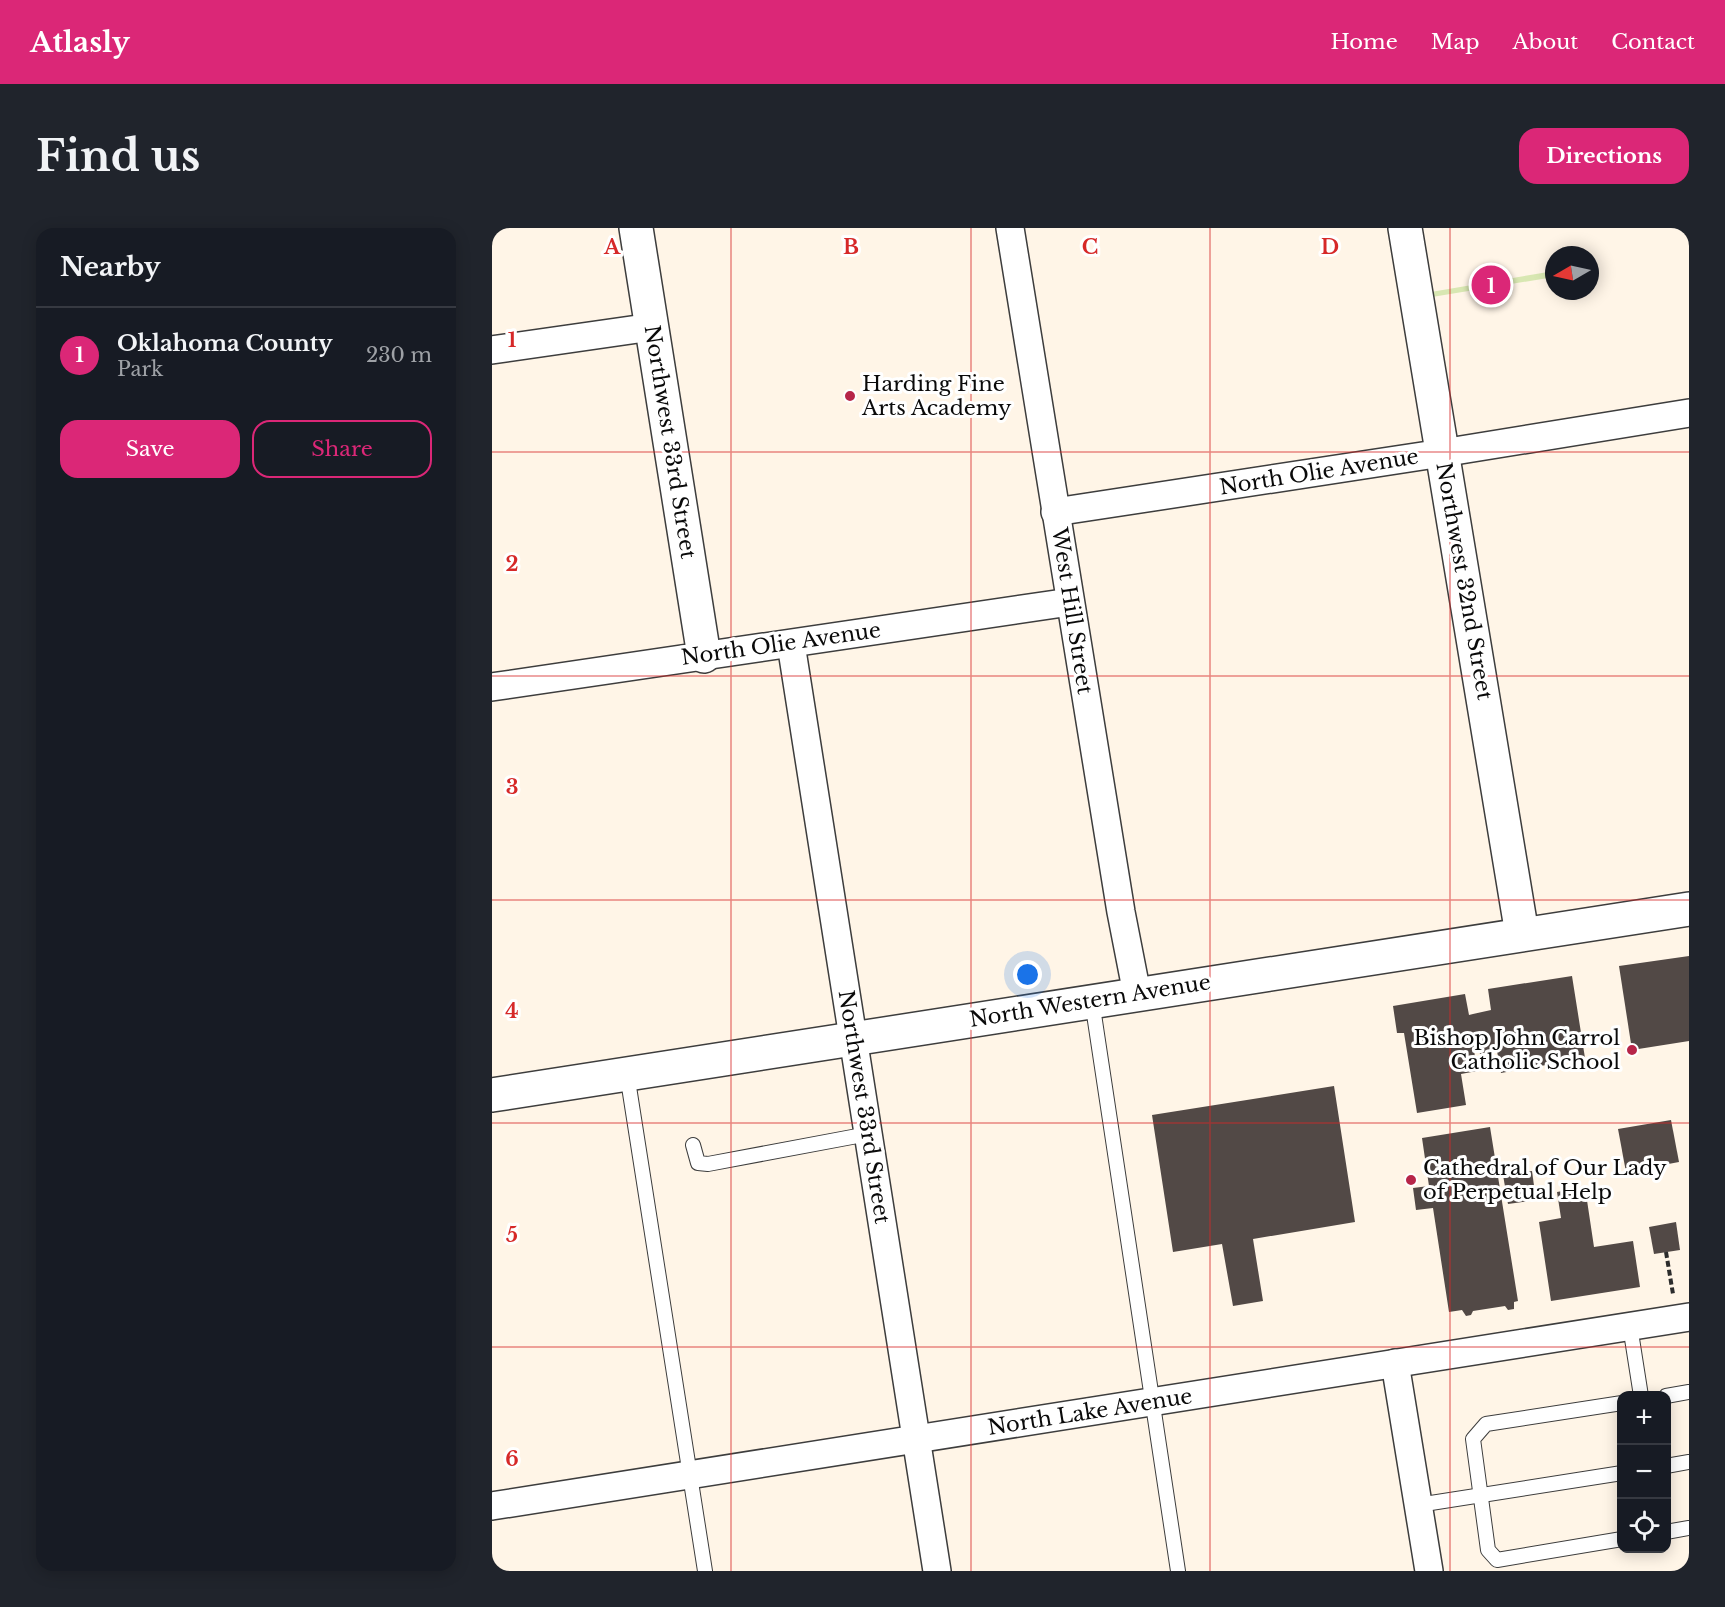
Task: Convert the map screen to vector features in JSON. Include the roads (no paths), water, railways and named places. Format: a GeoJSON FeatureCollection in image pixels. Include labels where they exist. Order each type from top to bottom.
{"type":"FeatureCollection","features":[{"type":"Feature","properties":{"kind":"street","name":"Northwest 33rd Street"},"geometry":{"type":"LineString","coordinates":[[636,228],[704,656]]}},
{"type":"Feature","properties":{"kind":"street","name":"West Hill Street"},"geometry":{"type":"LineString","coordinates":[[1010,228],[1119,900],[1137,994]]}},
{"type":"Feature","properties":{"kind":"street","name":"Northwest 32nd Street"},"geometry":{"type":"LineString","coordinates":[[1406,228],[1522,934]]}},
{"type":"Feature","properties":{"kind":"street"},"geometry":{"type":"LineString","coordinates":[[492,350],[652,327]]}},
{"type":"Feature","properties":{"kind":"street","name":"North Olie Avenue"},"geometry":{"type":"LineString","coordinates":[[1055,512],[1689,413]]}},
{"type":"Feature","properties":{"kind":"street","name":"North Olie Avenue"},"geometry":{"type":"LineString","coordinates":[[492,687],[1070,602]]}},
{"type":"Feature","properties":{"kind":"street","name":"Northwest 33rd Street"},"geometry":{"type":"LineString","coordinates":[[791,644],[937,1571]]}},
{"type":"Feature","properties":{"kind":"street","name":"North Western Avenue"},"geometry":{"type":"LineString","coordinates":[[492,1095],[1689,909]]}},
{"type":"Feature","properties":{"kind":"street","name":"North Lake Avenue"},"geometry":{"type":"LineString","coordinates":[[492,1506],[1683,1318]]}},
{"type":"Feature","properties":{"kind":"street"},"geometry":{"type":"LineString","coordinates":[[1395,1363],[1429,1571]]}},
{"type":"Feature","properties":{"kind":"lane"},"geometry":{"type":"LineString","coordinates":[[1092,1001],[1178,1571]]}},
{"type":"Feature","properties":{"kind":"lane"},"geometry":{"type":"LineString","coordinates":[[627,1074],[705,1571]]}},
{"type":"Feature","properties":{"kind":"lane"},"geometry":{"type":"LineString","coordinates":[[693,1145],[698,1163],[708,1164],[868,1134]]}},
{"type":"Feature","properties":{"kind":"lane"},"geometry":{"type":"LineString","coordinates":[[1630,1326],[1640,1391]]}},
{"type":"Feature","properties":{"kind":"lane"},"geometry":{"type":"LineString","coordinates":[[1671,1395],[1689,1392]]}},
{"type":"Feature","properties":{"kind":"lane"},"geometry":{"type":"LineString","coordinates":[[1617,1404],[1486,1424],[1473,1439],[1488,1550],[1497,1560],[1617,1540]]}},
{"type":"Feature","properties":{"kind":"lane"},"geometry":{"type":"LineString","coordinates":[[1671,1465],[1689,1462]]}},
{"type":"Feature","properties":{"kind":"lane"},"geometry":{"type":"LineString","coordinates":[[1418,1505],[1617,1474]]}},
{"type":"Feature","properties":{"kind":"lane"},"geometry":{"type":"LineString","coordinates":[[1671,1531],[1689,1528]]}},
{"type":"Feature","properties":{"kind":"place","name":"Oklahoma County"},"geometry":{"type":"Point","coordinates":[1491,285]}},
{"type":"Feature","properties":{"kind":"place","name":"Harding Fine Arts Academy"},"geometry":{"type":"Point","coordinates":[850,396]}},
{"type":"Feature","properties":{"kind":"place","name":"Bishop John Carrol Catholic School"},"geometry":{"type":"Point","coordinates":[1632,1050]}},
{"type":"Feature","properties":{"kind":"place","name":"Cathedral of Our Lady of Perpetual Help"},"geometry":{"type":"Point","coordinates":[1411,1180]}}]}
